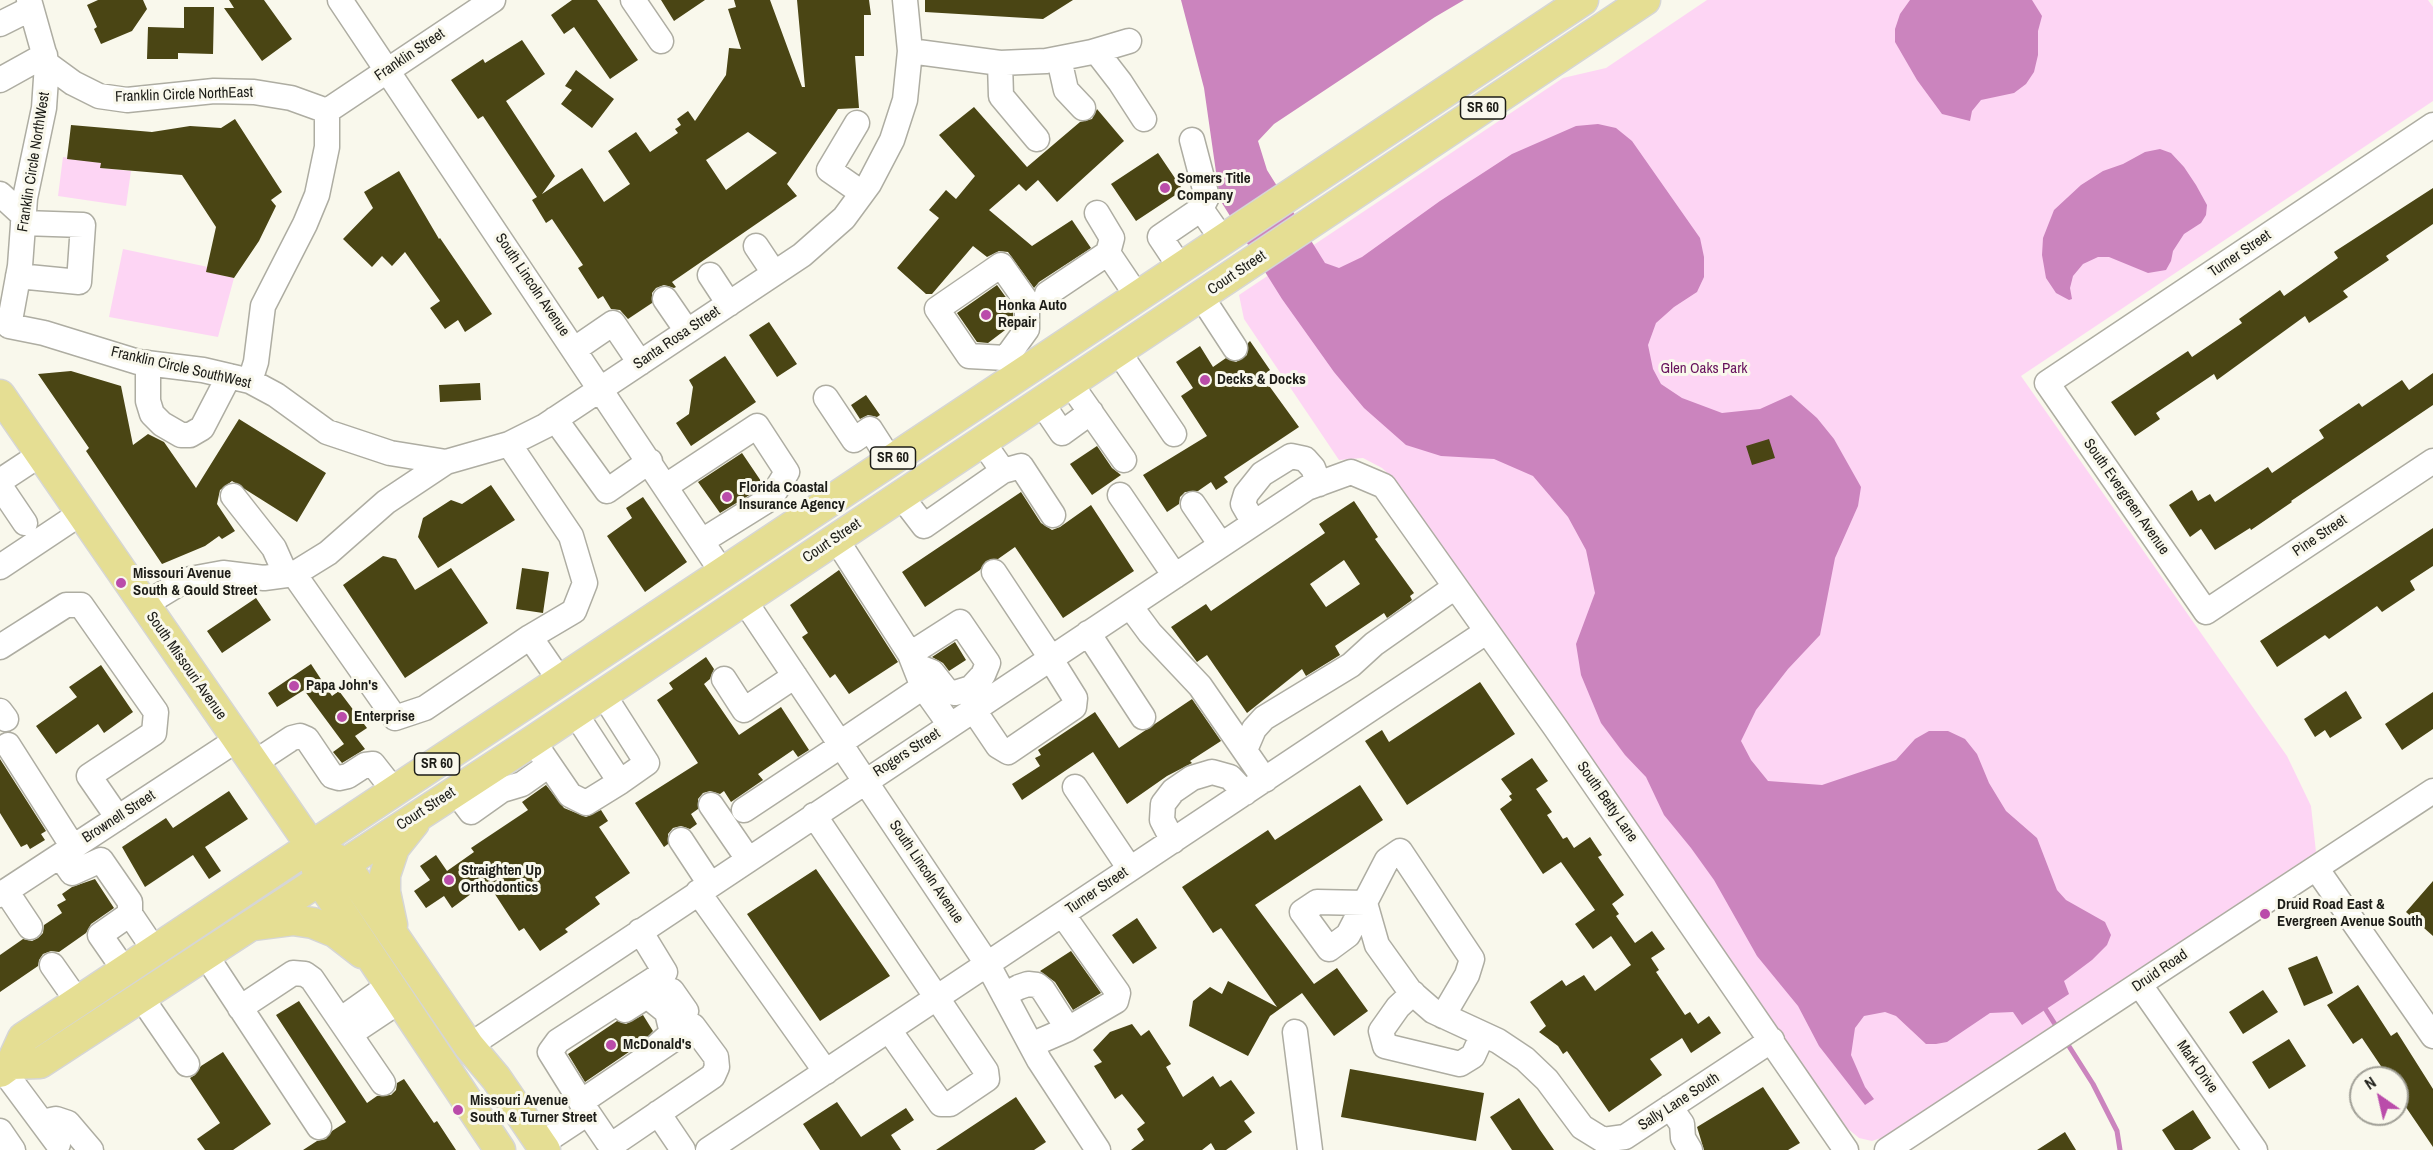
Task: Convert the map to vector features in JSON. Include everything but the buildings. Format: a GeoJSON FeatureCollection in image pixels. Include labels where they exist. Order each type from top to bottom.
{"type":"FeatureCollection","features":[{"type":"Feature","properties":{"kind":"main road","name":"Court Street"},"geometry":{"type":"LineString","coordinates":[[5,1068],[23,1038],[561,682],[902,452],[1012,367],[1137,296],[1583,0]]}},
{"type":"Feature","properties":{"kind":"main road","name":"Court Street"},"geometry":{"type":"LineString","coordinates":[[5,1068],[40,1063],[455,791],[501,777],[541,753],[588,704],[1645,0]]}},
{"type":"Feature","properties":{"kind":"main road","name":"South Missouri Avenue"},"geometry":{"type":"LineString","coordinates":[[0,395],[312,847],[319,879],[500,1150]]}},
{"type":"Feature","properties":{"kind":"main road"},"geometry":{"type":"LineString","coordinates":[[744,600],[764,568],[777,556],[867,495],[902,452]]}},
{"type":"Feature","properties":{"kind":"main road"},"geometry":{"type":"LineString","coordinates":[[588,704],[610,674],[664,632],[696,611],[722,572]]}},
{"type":"Feature","properties":{"kind":"main road"},"geometry":{"type":"LineString","coordinates":[[395,937],[385,892],[384,875],[394,848],[422,812]]}},
{"type":"Feature","properties":{"kind":"main road","name":"South Missouri Avenue"},"geometry":{"type":"LineString","coordinates":[[312,847],[344,863],[469,1046],[496,1077],[543,1147]]}},
{"type":"Feature","properties":{"kind":"main road"},"geometry":{"type":"LineString","coordinates":[[248,926],[292,920],[313,923],[346,939],[393,987]]}},
{"type":"Feature","properties":{"kind":"street","name":"South Lincoln Avenue"},"geometry":{"type":"LineString","coordinates":[[340,0],[602,388],[722,572]]}},
{"type":"Feature","properties":{"kind":"street","name":"Franklin Street"},"geometry":{"type":"LineString","coordinates":[[327,111],[493,0]]}},
{"type":"Feature","properties":{"kind":"street"},"geometry":{"type":"LineString","coordinates":[[633,0],[661,40]]}},
{"type":"Feature","properties":{"kind":"street"},"geometry":{"type":"LineString","coordinates":[[905,0],[910,51],[1000,63],[1059,59],[1129,41]]}},
{"type":"Feature","properties":{"kind":"street"},"geometry":{"type":"LineString","coordinates":[[0,24],[30,4]]}},
{"type":"Feature","properties":{"kind":"street","name":"Franklin Circle NorthWest"},"geometry":{"type":"LineString","coordinates":[[4,329],[18,276],[25,198],[44,108],[46,59],[30,4]]}},
{"type":"Feature","properties":{"kind":"street","name":"Santa Rosa Street"},"geometry":{"type":"LineString","coordinates":[[144,605],[185,580],[223,573],[264,578],[290,574],[328,553],[386,502],[446,462],[509,444],[555,419],[802,255],[844,218],[862,193],[892,140],[905,100],[910,51]]}},
{"type":"Feature","properties":{"kind":"street"},"geometry":{"type":"LineString","coordinates":[[1096,51],[1144,119]]}},
{"type":"Feature","properties":{"kind":"street"},"geometry":{"type":"LineString","coordinates":[[0,80],[46,59]]}},
{"type":"Feature","properties":{"kind":"street","name":"Franklin Circle NorthEast"},"geometry":{"type":"LineString","coordinates":[[46,59],[73,83],[99,96],[127,100],[214,91],[254,92],[291,98],[327,111]]}},
{"type":"Feature","properties":{"kind":"street"},"geometry":{"type":"LineString","coordinates":[[1059,59],[1066,90],[1083,108]]}},
{"type":"Feature","properties":{"kind":"street"},"geometry":{"type":"LineString","coordinates":[[1000,63],[1001,96],[1036,139]]}},
{"type":"Feature","properties":{"kind":"street"},"geometry":{"type":"LineString","coordinates":[[148,363],[148,401],[152,414],[162,424],[181,435],[190,435],[202,428],[239,379],[256,362],[263,306],[305,225],[317,195],[327,147],[327,111]]}},
{"type":"Feature","properties":{"kind":"street"},"geometry":{"type":"LineString","coordinates":[[857,123],[829,170],[862,193]]}},
{"type":"Feature","properties":{"kind":"street","name":"Turner Street"},"geometry":{"type":"LineString","coordinates":[[2047,383],[2433,125]]}},
{"type":"Feature","properties":{"kind":"street"},"geometry":{"type":"LineString","coordinates":[[1180,267],[1160,237],[1201,209],[1207,197],[1192,140]]}},
{"type":"Feature","properties":{"kind":"street"},"geometry":{"type":"LineString","coordinates":[[0,194],[24,219],[83,225],[79,282],[18,276]]}},
{"type":"Feature","properties":{"kind":"street"},"geometry":{"type":"LineString","coordinates":[[1201,209],[1224,238]]}},
{"type":"Feature","properties":{"kind":"street"},"geometry":{"type":"LineString","coordinates":[[1047,294],[1108,254],[1112,238],[1097,213]]}},
{"type":"Feature","properties":{"kind":"street"},"geometry":{"type":"LineString","coordinates":[[756,246],[774,273]]}},
{"type":"Feature","properties":{"kind":"street"},"geometry":{"type":"LineString","coordinates":[[1108,254],[1137,296]]}},
{"type":"Feature","properties":{"kind":"street"},"geometry":{"type":"LineString","coordinates":[[710,275],[729,304]]}},
{"type":"Feature","properties":{"kind":"street"},"geometry":{"type":"LineString","coordinates":[[1201,296],[1235,348]]}},
{"type":"Feature","properties":{"kind":"street"},"geometry":{"type":"LineString","coordinates":[[665,298],[687,332]]}},
{"type":"Feature","properties":{"kind":"street"},"geometry":{"type":"LineString","coordinates":[[575,349],[613,323],[640,363]]}},
{"type":"Feature","properties":{"kind":"street","name":"Franklin Circle SouthWest"},"geometry":{"type":"LineString","coordinates":[[4,329],[44,333],[148,363],[203,370],[239,379],[276,395],[327,432],[390,453],[446,462]]}},
{"type":"Feature","properties":{"kind":"street"},"geometry":{"type":"LineString","coordinates":[[1118,351],[1174,434]]}},
{"type":"Feature","properties":{"kind":"street"},"geometry":{"type":"LineString","coordinates":[[1012,367],[1062,433],[1091,412]]}},
{"type":"Feature","properties":{"kind":"street"},"geometry":{"type":"LineString","coordinates":[[1070,383],[1124,460]]}},
{"type":"Feature","properties":{"kind":"street","name":"South Evergreen Avenue"},"geometry":{"type":"LineString","coordinates":[[2047,383],[2206,612]]}},
{"type":"Feature","properties":{"kind":"street"},"geometry":{"type":"LineString","coordinates":[[826,398],[854,440],[870,429],[902,452]]}},
{"type":"Feature","properties":{"kind":"street"},"geometry":{"type":"LineString","coordinates":[[555,419],[607,491],[650,461]]}},
{"type":"Feature","properties":{"kind":"street"},"geometry":{"type":"LineString","coordinates":[[666,486],[757,426],[787,472],[771,498],[702,541]]}},
{"type":"Feature","properties":{"kind":"street"},"geometry":{"type":"LineString","coordinates":[[982,441],[1003,471]]}},
{"type":"Feature","properties":{"kind":"street"},"geometry":{"type":"LineString","coordinates":[[233,496],[274,548],[290,574],[395,718],[425,708],[530,637],[574,611],[585,583],[572,536],[509,444]]}},
{"type":"Feature","properties":{"kind":"street"},"geometry":{"type":"LineString","coordinates":[[0,481],[41,454]]}},
{"type":"Feature","properties":{"kind":"street"},"geometry":{"type":"LineString","coordinates":[[1254,524],[1244,504],[1246,494],[1262,474],[1291,456],[1305,459],[1313,468],[1319,484]]}},
{"type":"Feature","properties":{"kind":"street","name":"Pine Street"},"geometry":{"type":"LineString","coordinates":[[2206,612],[2433,461]]}},
{"type":"Feature","properties":{"kind":"street"},"geometry":{"type":"LineString","coordinates":[[900,496],[924,526],[1003,471],[1021,466],[1053,515]]}},
{"type":"Feature","properties":{"kind":"street","name":"Rogers Street"},"geometry":{"type":"LineString","coordinates":[[469,1046],[950,725],[975,700],[1051,658],[1307,488],[1351,472]]}},
{"type":"Feature","properties":{"kind":"street","name":"South Betty Lane"},"geometry":{"type":"LineString","coordinates":[[1351,472],[1384,486],[1555,727],[1846,1150]]}},
{"type":"Feature","properties":{"kind":"street"},"geometry":{"type":"LineString","coordinates":[[0,486],[25,524]]}},
{"type":"Feature","properties":{"kind":"street"},"geometry":{"type":"LineString","coordinates":[[1120,495],[1175,576]]}},
{"type":"Feature","properties":{"kind":"street"},"geometry":{"type":"LineString","coordinates":[[1193,504],[1221,545]]}},
{"type":"Feature","properties":{"kind":"street"},"geometry":{"type":"LineString","coordinates":[[756,507],[775,536]]}},
{"type":"Feature","properties":{"kind":"street"},"geometry":{"type":"LineString","coordinates":[[0,567],[81,513]]}},
{"type":"Feature","properties":{"kind":"street"},"geometry":{"type":"LineString","coordinates":[[836,539],[950,725]]}},
{"type":"Feature","properties":{"kind":"street"},"geometry":{"type":"LineString","coordinates":[[916,669],[932,672],[947,691],[975,700],[998,746],[1008,752],[1074,707],[1076,698],[994,572]]}},
{"type":"Feature","properties":{"kind":"street"},"geometry":{"type":"LineString","coordinates":[[1245,750],[1254,729],[1264,718],[1352,665],[1374,644],[1455,587]]}},
{"type":"Feature","properties":{"kind":"street","name":"South Lincoln Avenue"},"geometry":{"type":"LineString","coordinates":[[744,600],[988,964],[1031,1045],[1098,1150]]}},
{"type":"Feature","properties":{"kind":"street"},"geometry":{"type":"LineString","coordinates":[[0,647],[66,604],[81,604],[156,712],[154,733],[89,776],[118,818]]}},
{"type":"Feature","properties":{"kind":"street"},"geometry":{"type":"LineString","coordinates":[[1130,606],[1150,633],[1200,686],[1265,780]]}},
{"type":"Feature","properties":{"kind":"street"},"geometry":{"type":"LineString","coordinates":[[744,810],[841,744],[960,622],[988,663],[975,700]]}},
{"type":"Feature","properties":{"kind":"street","name":"Turner Street"},"geometry":{"type":"LineString","coordinates":[[708,1150],[733,1143],[826,1072],[1486,632]]}},
{"type":"Feature","properties":{"kind":"street"},"geometry":{"type":"LineString","coordinates":[[1088,633],[1143,717]]}},
{"type":"Feature","properties":{"kind":"street"},"geometry":{"type":"LineString","coordinates":[[530,637],[561,682]]}},
{"type":"Feature","properties":{"kind":"street"},"geometry":{"type":"LineString","coordinates":[[724,679],[744,710],[795,676]]}},
{"type":"Feature","properties":{"kind":"street"},"geometry":{"type":"LineString","coordinates":[[588,704],[620,782]]}},
{"type":"Feature","properties":{"kind":"street"},"geometry":{"type":"LineString","coordinates":[[541,753],[570,795],[586,803],[647,763],[588,704]]}},
{"type":"Feature","properties":{"kind":"street","name":"Brownell Street"},"geometry":{"type":"LineString","coordinates":[[2,894],[118,818],[246,751],[292,738],[300,736],[307,739],[332,776],[339,778],[348,776],[365,765],[373,764],[394,792]]}},
{"type":"Feature","properties":{"kind":"street"},"geometry":{"type":"LineString","coordinates":[[8,745],[66,852],[72,873],[101,860],[130,902],[130,914],[155,951]]}},
{"type":"Feature","properties":{"kind":"street"},"geometry":{"type":"LineString","coordinates":[[1173,841],[1162,820],[1163,804],[1173,791],[1192,778],[1212,772],[1230,777],[1245,793]]}},
{"type":"Feature","properties":{"kind":"street"},"geometry":{"type":"LineString","coordinates":[[1075,786],[1130,869]]}},
{"type":"Feature","properties":{"kind":"street","name":"Druid Road"},"geometry":{"type":"LineString","coordinates":[[1887,1150],[2433,791]]}},
{"type":"Feature","properties":{"kind":"street"},"geometry":{"type":"LineString","coordinates":[[711,805],[748,859]]}},
{"type":"Feature","properties":{"kind":"street"},"geometry":{"type":"LineString","coordinates":[[814,814],[986,1071],[987,1079],[950,1104],[941,1104],[889,1030]]}},
{"type":"Feature","properties":{"kind":"street"},"geometry":{"type":"LineString","coordinates":[[681,840],[704,888],[826,1072]]}},
{"type":"Feature","properties":{"kind":"street","name":"Sally Lane South"},"geometry":{"type":"LineString","coordinates":[[1443,1016],[1467,975],[1472,959],[1400,851],[1387,860],[1365,903],[1377,945],[1413,993],[1433,1011],[1443,1016],[1483,1034],[1525,1059],[1547,1080],[1582,1127],[1603,1140],[1625,1137],[1772,1040]]}},
{"type":"Feature","properties":{"kind":"street"},"geometry":{"type":"LineString","coordinates":[[2316,868],[2433,1036]]}},
{"type":"Feature","properties":{"kind":"street"},"geometry":{"type":"LineString","coordinates":[[2,894],[30,927]]}},
{"type":"Feature","properties":{"kind":"street"},"geometry":{"type":"LineString","coordinates":[[125,971],[100,935],[130,914]]}},
{"type":"Feature","properties":{"kind":"street"},"geometry":{"type":"LineString","coordinates":[[1031,1045],[1068,1029],[1116,1001],[1118,993],[1063,915]]}},
{"type":"Feature","properties":{"kind":"street"},"geometry":{"type":"LineString","coordinates":[[543,1147],[636,1064],[683,1030],[696,1012],[690,993],[665,972],[640,931]]}},
{"type":"Feature","properties":{"kind":"street"},"geometry":{"type":"LineString","coordinates":[[205,954],[319,1127]]}},
{"type":"Feature","properties":{"kind":"street"},"geometry":{"type":"LineString","coordinates":[[52,964],[78,1002]]}},
{"type":"Feature","properties":{"kind":"street"},"geometry":{"type":"LineString","coordinates":[[240,1008],[293,973],[300,972],[312,979],[383,1083]]}},
{"type":"Feature","properties":{"kind":"street"},"geometry":{"type":"LineString","coordinates":[[665,972],[558,1041],[550,1052],[607,1141],[619,1140],[716,1072],[716,1057],[683,1030]]}},
{"type":"Feature","properties":{"kind":"street"},"geometry":{"type":"LineString","coordinates":[[1004,995],[1028,984],[1037,985],[1043,990],[1068,1029]]}},
{"type":"Feature","properties":{"kind":"street","name":"Mark Drive"},"geometry":{"type":"LineString","coordinates":[[2140,985],[2255,1150]]}},
{"type":"Feature","properties":{"kind":"street"},"geometry":{"type":"LineString","coordinates":[[345,1027],[393,987]]}},
{"type":"Feature","properties":{"kind":"street"},"geometry":{"type":"LineString","coordinates":[[558,1041],[577,1042],[647,996],[672,991],[686,1011],[683,1030]]}},
{"type":"Feature","properties":{"kind":"street"},"geometry":{"type":"LineString","coordinates":[[1413,993],[1398,1007],[1381,1031],[1385,1046],[1460,1064],[1473,1056],[1483,1034]]}},
{"type":"Feature","properties":{"kind":"street"},"geometry":{"type":"LineString","coordinates":[[141,997],[187,1064]]}},
{"type":"Feature","properties":{"kind":"street"},"geometry":{"type":"LineString","coordinates":[[1295,1032],[1310,1150]]}},
{"type":"Feature","properties":{"kind":"street"},"geometry":{"type":"LineString","coordinates":[[5,1068],[58,1144]]}},
{"type":"Feature","properties":{"kind":"street"},"geometry":{"type":"LineString","coordinates":[[1670,1107],[1682,1124],[1683,1138],[1690,1150]]}},
{"type":"Feature","properties":{"kind":"street"},"geometry":{"type":"LineString","coordinates":[[658,1113],[682,1150]]}},
{"type":"Feature","properties":{"kind":"street"},"geometry":{"type":"LineString","coordinates":[[42,1122],[56,1119],[68,1123],[91,1150]]}},
{"type":"Feature","properties":{"kind":"street"},"geometry":{"type":"LineString","coordinates":[[0,1131],[13,1150]]}},
{"type":"Feature","properties":{"kind":"green space","name":"Glen Oaks Park"},"geometry":{"type":"Polygon","coordinates":[[[1707,0],[2428,0],[2433,7],[2433,101],[2021,376],[2287,756],[2311,806],[2316,852],[1884,1137],[1872,1141],[1859,1138],[1847,1128],[1396,481],[1382,468],[1363,458],[1339,460],[1244,319],[1239,295],[1563,78],[1606,68],[1707,0]]]}},
{"type":"Feature","properties":{"kind":"green space"},"geometry":{"type":"Polygon","coordinates":[[[63,157],[101,163],[101,168],[131,171],[126,206],[58,196],[63,157]]]}},
{"type":"Feature","properties":{"kind":"green space"},"geometry":{"type":"Polygon","coordinates":[[[123,249],[208,267],[207,272],[234,278],[218,337],[109,317],[123,249]]]}},
{"type":"Feature","properties":{"kind":"shaded area"},"geometry":{"type":"Polygon","coordinates":[[[1181,0],[1464,0],[1274,124],[1258,141],[1267,170],[1325,263],[1339,268],[1362,257],[1440,201],[1512,154],[1576,126],[1598,124],[1616,128],[1632,141],[1700,238],[1704,257],[1704,277],[1697,292],[1674,307],[1656,323],[1648,345],[1653,369],[1661,384],[1682,398],[1722,413],[1760,409],[1791,395],[1817,418],[1834,439],[1861,487],[1858,506],[1835,558],[1820,635],[1788,669],[1756,710],[1741,741],[1751,760],[1768,781],[1822,785],[1896,760],[1915,739],[1929,731],[1948,731],[1965,739],[1977,754],[1989,783],[2006,811],[2037,838],[2057,890],[2066,900],[2105,922],[2111,935],[2107,945],[2092,960],[2064,981],[2069,994],[2022,1025],[2013,1012],[1990,1013],[1947,1042],[1936,1044],[1926,1044],[1896,1016],[1885,1012],[1864,1016],[1855,1028],[1851,1055],[1865,1087],[1874,1099],[1865,1105],[1819,1046],[1798,1006],[1757,956],[1714,880],[1664,815],[1646,777],[1625,755],[1601,723],[1581,675],[1576,644],[1595,593],[1586,550],[1568,517],[1533,476],[1494,459],[1441,456],[1406,445],[1364,408],[1334,372],[1282,299],[1220,200],[1204,88],[1181,0]]]}},
{"type":"Feature","properties":{"kind":"shaded area"},"geometry":{"type":"Polygon","coordinates":[[[1910,0],[2032,0],[2042,16],[2038,31],[2038,55],[2034,72],[2026,84],[2014,93],[1981,100],[1972,111],[1970,121],[1942,114],[1917,80],[1895,42],[1895,29],[1900,14],[1910,0]]]}},
{"type":"Feature","properties":{"kind":"shaded area"},"geometry":{"type":"Polygon","coordinates":[[[2160,149],[2171,153],[2196,185],[2207,205],[2206,215],[2201,223],[2184,234],[2173,251],[2166,270],[2148,273],[2109,257],[2098,257],[2083,264],[2073,276],[2070,288],[2072,299],[2069,300],[2056,293],[2046,278],[2042,255],[2043,238],[2054,210],[2081,185],[2103,171],[2123,164],[2145,152],[2160,149]]]}},
{"type":"Feature","properties":{"kind":"waterway"},"geometry":{"type":"LineString","coordinates":[[2046,1010],[2058,1029]]}},
{"type":"Feature","properties":{"kind":"waterway"},"geometry":{"type":"LineString","coordinates":[[2065,1040],[2093,1084],[2117,1131],[2120,1150]]}},
{"type":"Feature","properties":{"kind":"place","name":"Somers Title Company"},"geometry":{"type":"Point","coordinates":[1165,188]}},
{"type":"Feature","properties":{"kind":"place","name":"Honka Auto Repair"},"geometry":{"type":"Point","coordinates":[986,315]}},
{"type":"Feature","properties":{"kind":"place","name":"Decks & Docks"},"geometry":{"type":"Point","coordinates":[1205,380]}},
{"type":"Feature","properties":{"kind":"place","name":"Florida Coastal Insurance Agency"},"geometry":{"type":"Point","coordinates":[727,497]}},
{"type":"Feature","properties":{"kind":"place","name":"Missouri Avenue South & Gould Street"},"geometry":{"type":"Point","coordinates":[121,583]}},
{"type":"Feature","properties":{"kind":"place","name":"Papa John's"},"geometry":{"type":"Point","coordinates":[294,686]}},
{"type":"Feature","properties":{"kind":"place","name":"Enterprise"},"geometry":{"type":"Point","coordinates":[342,717]}},
{"type":"Feature","properties":{"kind":"place","name":"Straighten Up Orthodontics"},"geometry":{"type":"Point","coordinates":[449,880]}},
{"type":"Feature","properties":{"kind":"place","name":"Druid Road East & Evergreen Avenue South"},"geometry":{"type":"Point","coordinates":[2265,914]}},
{"type":"Feature","properties":{"kind":"place","name":"McDonald's"},"geometry":{"type":"Point","coordinates":[611,1045]}},
{"type":"Feature","properties":{"kind":"place","name":"Missouri Avenue South & Turner Street"},"geometry":{"type":"Point","coordinates":[458,1110]}}]}
